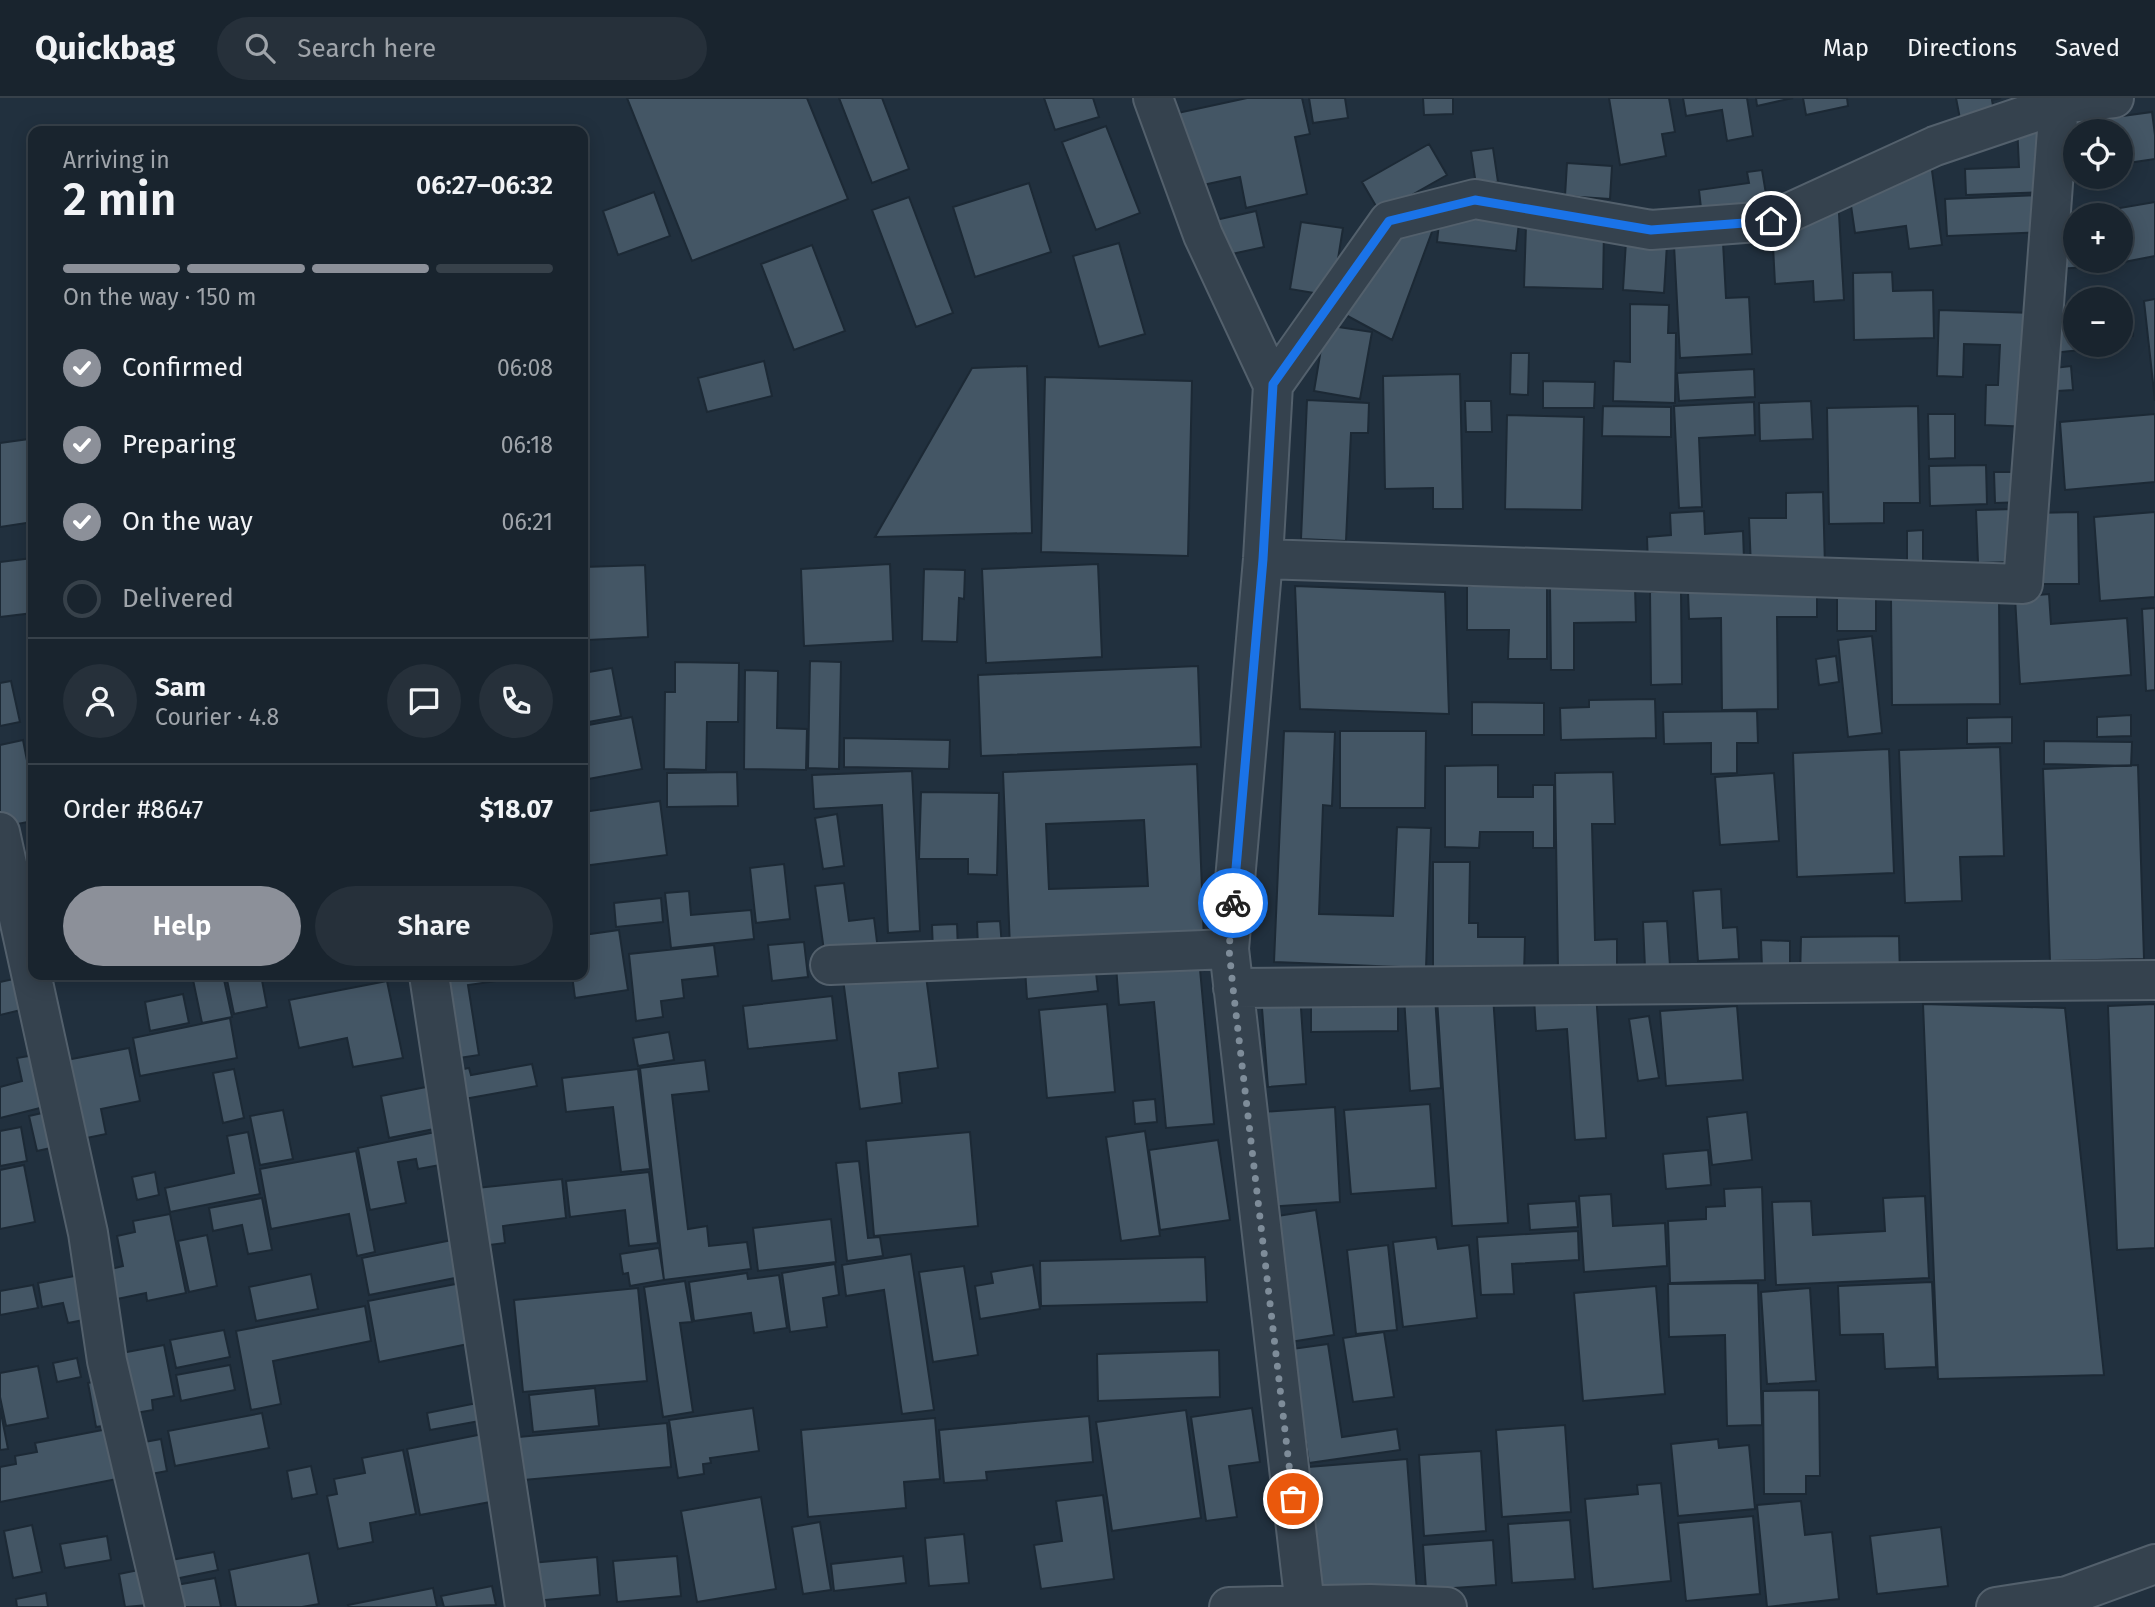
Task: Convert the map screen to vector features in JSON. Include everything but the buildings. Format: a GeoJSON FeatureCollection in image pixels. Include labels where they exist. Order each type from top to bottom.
{"type":"FeatureCollection","features":[{"type":"Feature","properties":{"kind":"street"},"geometry":{"type":"LineString","coordinates":[[1153,98],[1203,235],[1273,384],[1263,559],[1229,949],[1306,1606]]}},
{"type":"Feature","properties":{"kind":"street"},"geometry":{"type":"LineString","coordinates":[[1273,384],[1389,221],[1475,200],[1651,230],[1771,221],[1935,146],[2059,104],[2114,98]]}},
{"type":"Feature","properties":{"kind":"street"},"geometry":{"type":"LineString","coordinates":[[1263,559],[2023,584],[2059,104]]}},
{"type":"Feature","properties":{"kind":"street"},"geometry":{"type":"LineString","coordinates":[[0,832],[28,960]]}},
{"type":"Feature","properties":{"kind":"street"},"geometry":{"type":"LineString","coordinates":[[830,965],[1229,949]]}},
{"type":"Feature","properties":{"kind":"street"},"geometry":{"type":"LineString","coordinates":[[1233,988],[2155,979]]}},
{"type":"Feature","properties":{"kind":"street"},"geometry":{"type":"LineString","coordinates":[[32,980],[88,1233],[107,1361],[165,1607]]}},
{"type":"Feature","properties":{"kind":"street"},"geometry":{"type":"LineString","coordinates":[[430,980],[525,1607]]}},
{"type":"Feature","properties":{"kind":"street"},"geometry":{"type":"LineString","coordinates":[[1996,1607],[2067,1595],[2155,1564]]}},
{"type":"Feature","properties":{"kind":"street"},"geometry":{"type":"LineString","coordinates":[[1229,1607],[1447,1607]]}},
{"type":"Feature","properties":{"kind":"way so far"},"geometry":{"type":"LineString","coordinates":[[1233,903],[1229,949],[1293,1499]]}},
{"type":"Feature","properties":{"kind":"route"},"geometry":{"type":"LineString","coordinates":[[1233,903],[1263,559],[1273,384],[1389,221],[1475,200],[1651,230],[1771,221]]}}]}
